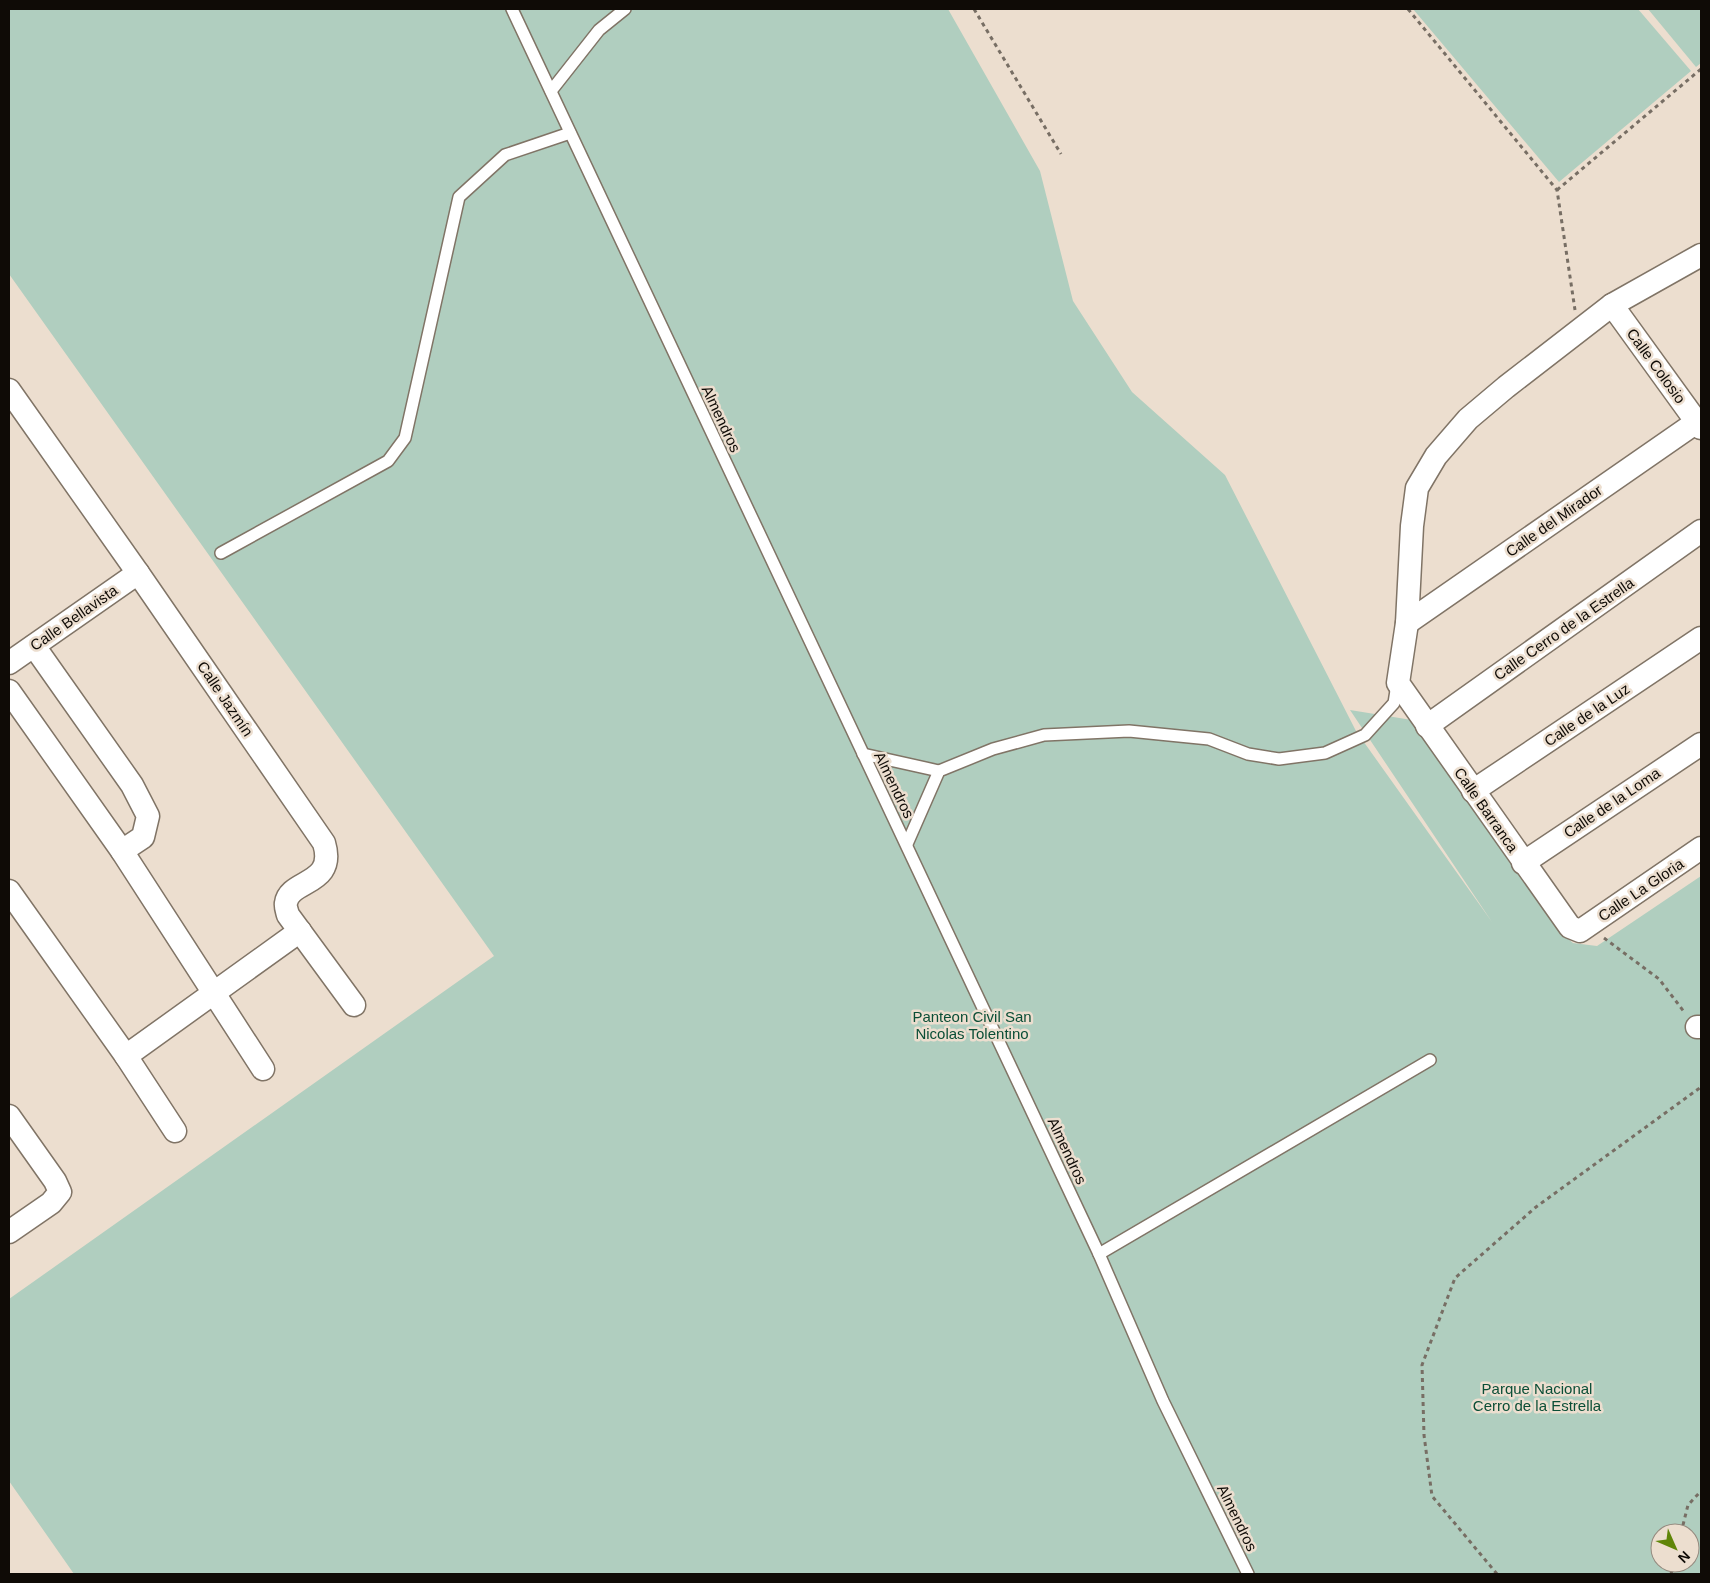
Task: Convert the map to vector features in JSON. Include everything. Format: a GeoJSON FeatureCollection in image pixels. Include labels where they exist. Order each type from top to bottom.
{"type":"FeatureCollection","features":[{"type":"Feature","properties":{"kind":"street"},"geometry":{"type":"LineString","coordinates":[[1398,683],[1407,623],[1412,526],[1417,488],[1436,456],[1468,419],[1506,386],[1578,330],[1612,305],[1701,255]]}},
{"type":"Feature","properties":{"kind":"street","name":"Calle Colosio"},"geometry":{"type":"LineString","coordinates":[[1612,305],[1700,423]]}},
{"type":"Feature","properties":{"kind":"street","name":"Calle Jazmín"},"geometry":{"type":"LineString","coordinates":[[9,390],[324,843],[328,857],[323,870],[289,896],[285,903],[288,915],[354,1005]]}},
{"type":"Feature","properties":{"kind":"street","name":"Calle del Mirador"},"geometry":{"type":"LineString","coordinates":[[1407,623],[1700,423]]}},
{"type":"Feature","properties":{"kind":"street","name":"Calle Cerro de la Estrella"},"geometry":{"type":"LineString","coordinates":[[1427,726],[1701,531]]}},
{"type":"Feature","properties":{"kind":"street","name":"Calle Bellavista"},"geometry":{"type":"LineString","coordinates":[[17,652],[138,573]]}},
{"type":"Feature","properties":{"kind":"street","name":"Calle de la Luz"},"geometry":{"type":"LineString","coordinates":[[1473,791],[1701,638]]}},
{"type":"Feature","properties":{"kind":"street"},"geometry":{"type":"LineString","coordinates":[[17,652],[132,785],[148,816],[143,837],[122,852]]}},
{"type":"Feature","properties":{"kind":"street","name":"Calle Barranca"},"geometry":{"type":"LineString","coordinates":[[1398,683],[1523,863],[1570,927],[1582,930]]}},
{"type":"Feature","properties":{"kind":"street"},"geometry":{"type":"LineString","coordinates":[[9,691],[122,852],[263,1069]]}},
{"type":"Feature","properties":{"kind":"street","name":"Calle de la Loma"},"geometry":{"type":"LineString","coordinates":[[1523,863],[1701,744]]}},
{"type":"Feature","properties":{"kind":"street","name":"Calle La Gloria"},"geometry":{"type":"LineString","coordinates":[[1582,930],[1701,848]]}},
{"type":"Feature","properties":{"kind":"street"},"geometry":{"type":"LineString","coordinates":[[9,891],[126,1056],[175,1131]]}},
{"type":"Feature","properties":{"kind":"street"},"geometry":{"type":"LineString","coordinates":[[126,1056],[300,931]]}},
{"type":"Feature","properties":{"kind":"street"},"geometry":{"type":"LineString","coordinates":[[9,1116],[55,1181],[60,1192],[51,1203],[9,1232]]}},
{"type":"Feature","properties":{"kind":"lane","name":"Almendros"},"geometry":{"type":"LineString","coordinates":[[512,9],[1099,1254],[1163,1401],[1248,1574]]}},
{"type":"Feature","properties":{"kind":"lane"},"geometry":{"type":"LineString","coordinates":[[551,91],[599,30],[625,9]]}},
{"type":"Feature","properties":{"kind":"lane"},"geometry":{"type":"LineString","coordinates":[[221,552],[388,461],[405,438],[458,196],[505,155],[570,133]]}},
{"type":"Feature","properties":{"kind":"lane"},"geometry":{"type":"LineString","coordinates":[[863,754],[940,771],[992,749],[1044,735],[1129,731],[1209,739],[1248,754],[1278,760],[1325,754],[1365,735],[1394,703],[1398,683]]}},
{"type":"Feature","properties":{"kind":"lane"},"geometry":{"type":"LineString","coordinates":[[907,844],[940,771]]}},
{"type":"Feature","properties":{"kind":"lane"},"geometry":{"type":"LineString","coordinates":[[1099,1254],[1430,1060]]}},
{"type":"Feature","properties":{"kind":"path"},"geometry":{"type":"LineString","coordinates":[[974,9],[1061,154]]}},
{"type":"Feature","properties":{"kind":"path"},"geometry":{"type":"LineString","coordinates":[[1408,9],[1557,190],[1578,330]]}},
{"type":"Feature","properties":{"kind":"path"},"geometry":{"type":"LineString","coordinates":[[1557,190],[1701,69]]}},
{"type":"Feature","properties":{"kind":"path"},"geometry":{"type":"LineString","coordinates":[[1582,930],[1596,932],[1629,954],[1659,980],[1699,1027]]}},
{"type":"Feature","properties":{"kind":"path"},"geometry":{"type":"LineString","coordinates":[[1498,1574],[1432,1496],[1424,1435],[1422,1365],[1456,1278],[1536,1207],[1701,1087]]}},
{"type":"Feature","properties":{"kind":"path"},"geometry":{"type":"LineString","coordinates":[[1684,1523],[1688,1505],[1701,1491]]}},
{"type":"Feature","properties":{"kind":"green space","name":"Panteon Civil San Nicolas Tolentino"},"geometry":{"type":"Polygon","coordinates":[[[9,9],[948,9],[1040,171],[1073,301],[1132,392],[1225,475],[1356,731],[1492,922],[1350,710],[1418,721],[1558,930],[1573,943],[1597,946],[1701,876],[1701,1574],[74,1574],[9,1481],[9,1299],[494,956],[9,274],[9,9]]]}},
{"type":"Feature","properties":{"kind":"green space"},"geometry":{"type":"Polygon","coordinates":[[[1413,9],[1638,9],[1691,71],[1559,182],[1413,9]]]}},
{"type":"Feature","properties":{"kind":"green space"},"geometry":{"type":"Polygon","coordinates":[[[1648,9],[1701,9],[1701,63],[1696,67],[1648,9]]]}},
{"type":"Feature","properties":{"kind":"park label","name":"Parque Nacional Cerro de la Estrella"},"geometry":{"type":"Point","coordinates":[1537,1398]}}]}
